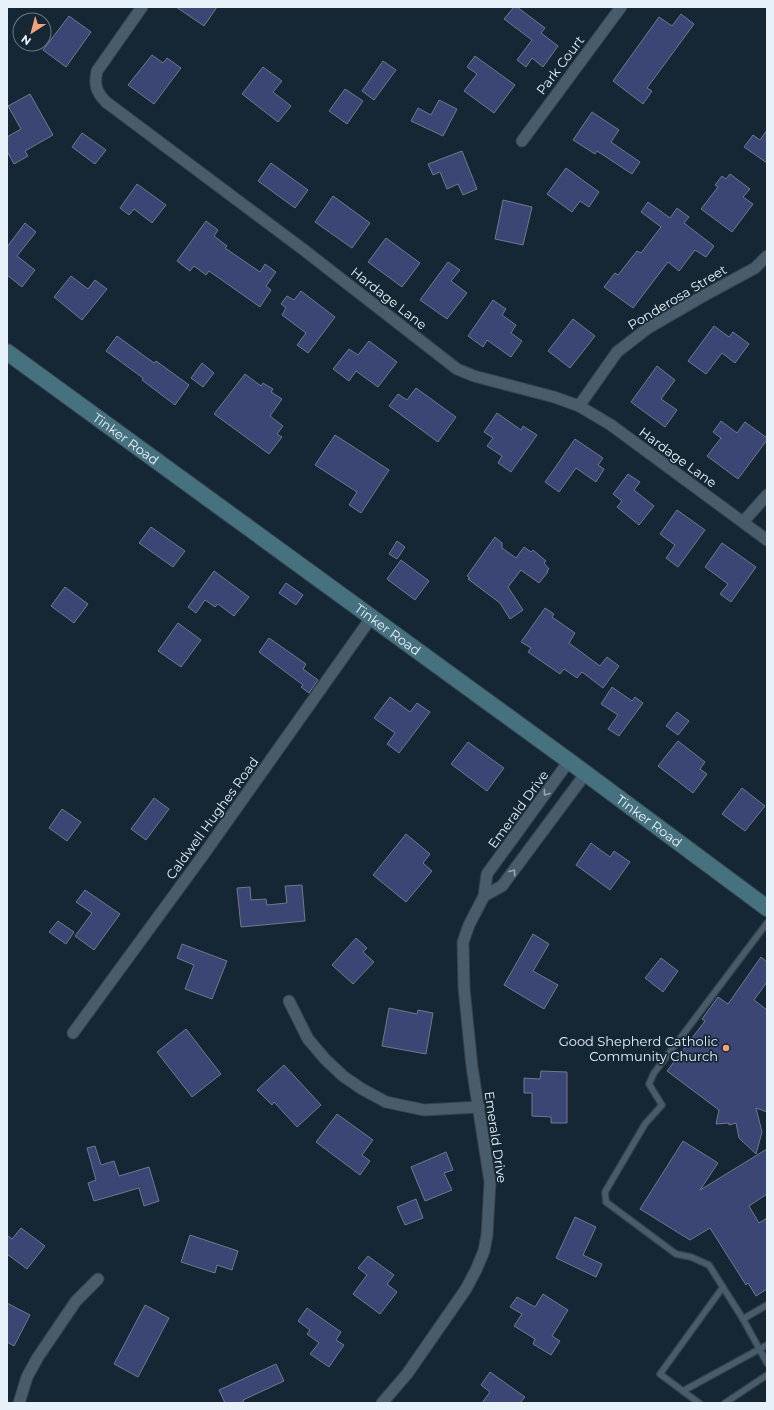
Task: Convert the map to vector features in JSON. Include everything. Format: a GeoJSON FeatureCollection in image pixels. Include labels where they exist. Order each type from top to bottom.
{"type":"FeatureCollection","features":[{"type":"Feature","properties":{"kind":"main road","name":"Tinker Road"},"geometry":{"type":"LineString","coordinates":[[7,352],[586,773],[767,908]]}},
{"type":"Feature","properties":{"kind":"street","name":"Hardage Lane"},"geometry":{"type":"LineString","coordinates":[[142,7],[98,71],[95,79],[96,88],[99,95],[106,102],[304,250],[457,369],[474,376],[554,397],[579,406],[611,425],[767,540]]}},
{"type":"Feature","properties":{"kind":"street","name":"Park Court"},"geometry":{"type":"LineString","coordinates":[[522,141],[621,7]]}},
{"type":"Feature","properties":{"kind":"street","name":"Ponderosa Street"},"geometry":{"type":"LineString","coordinates":[[579,406],[617,352],[648,328],[755,268],[767,256]]}},
{"type":"Feature","properties":{"kind":"street"},"geometry":{"type":"LineString","coordinates":[[743,522],[767,495]]}},
{"type":"Feature","properties":{"kind":"street","name":"Caldwell Hughes Road"},"geometry":{"type":"LineString","coordinates":[[73,1033],[204,854],[371,618]]}},
{"type":"Feature","properties":{"kind":"street","name":"Emerald Drive"},"geometry":{"type":"LineString","coordinates":[[382,1403],[407,1374],[466,1289],[484,1251],[487,1235],[490,1182],[472,1067],[464,988],[463,942],[469,925],[484,896],[487,874],[569,761]]}},
{"type":"Feature","properties":{"kind":"street"},"geometry":{"type":"LineString","coordinates":[[484,896],[502,886],[586,773]]}},
{"type":"Feature","properties":{"kind":"street"},"geometry":{"type":"LineString","coordinates":[[289,1001],[308,1039],[324,1059],[343,1076],[362,1089],[386,1102],[424,1110],[479,1107]]}},
{"type":"Feature","properties":{"kind":"street"},"geometry":{"type":"LineString","coordinates":[[18,1403],[38,1357],[76,1301],[98,1280]]}},
{"type":"Feature","properties":{"kind":"lane"},"geometry":{"type":"LineString","coordinates":[[767,923],[654,1073],[650,1084],[662,1105],[645,1124],[605,1192],[606,1202],[676,1254],[691,1257],[709,1265],[767,1363]]}},
{"type":"Feature","properties":{"kind":"lane"},"geometry":{"type":"LineString","coordinates":[[699,1403],[660,1374],[723,1287]]}},
{"type":"Feature","properties":{"kind":"lane"},"geometry":{"type":"LineString","coordinates":[[742,1319],[767,1305]]}},
{"type":"Feature","properties":{"kind":"lane"},"geometry":{"type":"LineString","coordinates":[[683,1391],[767,1345]]}},
{"type":"Feature","properties":{"kind":"lane"},"geometry":{"type":"LineString","coordinates":[[725,1403],[767,1375]]}},
{"type":"Feature","properties":{"kind":"building"},"geometry":{"type":"Polygon","coordinates":[[[176,7],[217,7],[204,26],[176,7]]]}},
{"type":"Feature","properties":{"kind":"building"},"geometry":{"type":"Polygon","coordinates":[[[514,7],[517,7],[545,28],[541,33],[558,46],[543,67],[532,58],[526,67],[517,60],[532,40],[504,19],[514,7]]]}},
{"type":"Feature","properties":{"kind":"building"},"geometry":{"type":"Polygon","coordinates":[[[681,14],[694,24],[647,88],[652,91],[643,104],[613,81],[659,17],[672,26],[681,14]]]}},
{"type":"Feature","properties":{"kind":"building"},"geometry":{"type":"Polygon","coordinates":[[[69,16],[91,32],[66,67],[46,52],[52,52],[52,38],[69,16]]]}},
{"type":"Feature","properties":{"kind":"building"},"geometry":{"type":"Polygon","coordinates":[[[152,55],[163,63],[167,58],[181,68],[154,104],[128,85],[152,55]]]}},
{"type":"Feature","properties":{"kind":"building"},"geometry":{"type":"Polygon","coordinates":[[[475,56],[515,85],[494,113],[464,91],[477,74],[467,67],[475,56]]]}},
{"type":"Feature","properties":{"kind":"building"},"geometry":{"type":"Polygon","coordinates":[[[383,61],[396,70],[374,100],[362,91],[383,61]]]}},
{"type":"Feature","properties":{"kind":"building"},"geometry":{"type":"Polygon","coordinates":[[[263,67],[282,81],[273,92],[291,106],[278,122],[242,94],[263,67]]]}},
{"type":"Feature","properties":{"kind":"building"},"geometry":{"type":"Polygon","coordinates":[[[345,89],[363,101],[347,124],[329,111],[345,89]]]}},
{"type":"Feature","properties":{"kind":"building"},"geometry":{"type":"Polygon","coordinates":[[[30,94],[53,135],[25,151],[28,156],[14,164],[7,151],[7,137],[21,129],[8,106],[30,94]]]}},
{"type":"Feature","properties":{"kind":"building"},"geometry":{"type":"Polygon","coordinates":[[[439,100],[457,109],[443,136],[411,121],[418,108],[431,115],[439,100]]]}},
{"type":"Feature","properties":{"kind":"building"},"geometry":{"type":"Polygon","coordinates":[[[592,112],[619,130],[611,142],[640,162],[632,174],[597,151],[595,154],[573,140],[592,112]]]}},
{"type":"Feature","properties":{"kind":"building"},"geometry":{"type":"Polygon","coordinates":[[[767,130],[767,163],[744,147],[753,135],[760,140],[767,130]]]}},
{"type":"Feature","properties":{"kind":"building"},"geometry":{"type":"Polygon","coordinates":[[[82,133],[106,150],[95,164],[72,147],[82,133]]]}},
{"type":"Feature","properties":{"kind":"building"},"geometry":{"type":"Polygon","coordinates":[[[462,151],[477,189],[463,195],[458,184],[447,189],[440,172],[433,175],[428,164],[462,151]]]}},
{"type":"Feature","properties":{"kind":"building"},"geometry":{"type":"Polygon","coordinates":[[[271,163],[308,190],[295,208],[258,181],[271,163]]]}},
{"type":"Feature","properties":{"kind":"building"},"geometry":{"type":"Polygon","coordinates":[[[566,168],[599,192],[589,207],[580,201],[572,212],[547,194],[566,168]]]}},
{"type":"Feature","properties":{"kind":"building"},"geometry":{"type":"Polygon","coordinates":[[[730,174],[750,189],[743,197],[753,204],[732,232],[701,209],[718,187],[715,185],[722,176],[726,179],[730,174]]]}},
{"type":"Feature","properties":{"kind":"building"},"geometry":{"type":"Polygon","coordinates":[[[137,184],[166,205],[152,223],[134,209],[129,215],[120,208],[137,184]]]}},
{"type":"Feature","properties":{"kind":"building"},"geometry":{"type":"Polygon","coordinates":[[[333,196],[370,223],[352,248],[315,222],[333,196]]]}},
{"type":"Feature","properties":{"kind":"building"},"geometry":{"type":"Polygon","coordinates":[[[503,200],[532,207],[523,245],[495,239],[503,200]]]}},
{"type":"Feature","properties":{"kind":"building"},"geometry":{"type":"Polygon","coordinates":[[[648,202],[670,218],[677,208],[689,217],[684,223],[714,246],[706,257],[695,250],[679,271],[668,262],[633,308],[604,287],[615,273],[618,275],[637,251],[641,253],[661,227],[641,212],[648,202]]]}},
{"type":"Feature","properties":{"kind":"building"},"geometry":{"type":"Polygon","coordinates":[[[206,221],[218,230],[214,236],[227,246],[225,248],[260,272],[265,264],[276,272],[266,286],[271,290],[260,307],[209,271],[206,275],[194,266],[190,271],[177,261],[206,221]]]}},
{"type":"Feature","properties":{"kind":"building"},"geometry":{"type":"Polygon","coordinates":[[[25,223],[36,232],[17,256],[35,270],[22,287],[7,275],[7,247],[25,223]]]}},
{"type":"Feature","properties":{"kind":"building"},"geometry":{"type":"Polygon","coordinates":[[[386,238],[420,263],[402,287],[368,262],[386,238]]]}},
{"type":"Feature","properties":{"kind":"building"},"geometry":{"type":"Polygon","coordinates":[[[448,262],[460,270],[451,281],[467,293],[447,319],[420,300],[448,262]]]}},
{"type":"Feature","properties":{"kind":"building"},"geometry":{"type":"Polygon","coordinates":[[[71,276],[88,289],[95,280],[107,289],[82,320],[54,297],[71,276]]]}},
{"type":"Feature","properties":{"kind":"building"},"geometry":{"type":"Polygon","coordinates":[[[301,291],[335,317],[308,353],[297,345],[306,333],[282,315],[286,308],[281,304],[287,296],[294,300],[301,291]]]}},
{"type":"Feature","properties":{"kind":"building"},"geometry":{"type":"Polygon","coordinates":[[[493,300],[506,309],[502,315],[516,325],[511,333],[522,341],[511,357],[487,340],[483,347],[468,336],[493,300]]]}},
{"type":"Feature","properties":{"kind":"building"},"geometry":{"type":"Polygon","coordinates":[[[573,319],[595,336],[570,368],[548,351],[573,319]]]}},
{"type":"Feature","properties":{"kind":"building"},"geometry":{"type":"Polygon","coordinates":[[[714,326],[729,337],[733,332],[749,344],[735,363],[722,353],[706,374],[688,361],[714,326]]]}},
{"type":"Feature","properties":{"kind":"building"},"geometry":{"type":"Polygon","coordinates":[[[117,336],[154,363],[156,361],[189,385],[175,405],[142,380],[143,378],[106,351],[117,336]]]}},
{"type":"Feature","properties":{"kind":"building"},"geometry":{"type":"Polygon","coordinates":[[[369,341],[397,362],[378,387],[356,371],[349,381],[333,369],[349,349],[358,355],[369,341]]]}},
{"type":"Feature","properties":{"kind":"building"},"geometry":{"type":"Polygon","coordinates":[[[202,363],[214,373],[203,387],[191,378],[202,363]]]}},
{"type":"Feature","properties":{"kind":"building"},"geometry":{"type":"Polygon","coordinates":[[[657,366],[675,380],[661,399],[677,410],[665,427],[631,402],[657,366]]]}},
{"type":"Feature","properties":{"kind":"building"},"geometry":{"type":"Polygon","coordinates":[[[245,374],[261,386],[263,383],[273,389],[271,392],[282,399],[270,416],[283,426],[277,434],[282,437],[269,454],[214,414],[245,374]]]}},
{"type":"Feature","properties":{"kind":"building"},"geometry":{"type":"Polygon","coordinates":[[[416,388],[456,417],[438,442],[389,406],[398,394],[407,400],[416,388]]]}},
{"type":"Feature","properties":{"kind":"building"},"geometry":{"type":"Polygon","coordinates":[[[497,413],[521,430],[523,426],[537,435],[511,472],[498,463],[502,456],[487,446],[493,438],[484,432],[497,413]]]}},
{"type":"Feature","properties":{"kind":"building"},"geometry":{"type":"Polygon","coordinates":[[[721,421],[737,433],[745,422],[767,438],[738,479],[707,456],[721,438],[713,432],[721,421]]]}},
{"type":"Feature","properties":{"kind":"building"},"geometry":{"type":"Polygon","coordinates":[[[335,435],[389,470],[361,513],[349,505],[357,492],[315,465],[335,435]]]}},
{"type":"Feature","properties":{"kind":"building"},"geometry":{"type":"Polygon","coordinates":[[[575,439],[603,458],[598,465],[604,469],[596,482],[576,468],[559,492],[545,482],[575,439]]]}},
{"type":"Feature","properties":{"kind":"building"},"geometry":{"type":"Polygon","coordinates":[[[628,474],[640,482],[634,490],[654,506],[639,525],[617,507],[622,501],[613,494],[628,474]]]}},
{"type":"Feature","properties":{"kind":"building"},"geometry":{"type":"Polygon","coordinates":[[[677,510],[705,530],[678,567],[666,558],[675,545],[660,534],[677,510]]]}},
{"type":"Feature","properties":{"kind":"building"},"geometry":{"type":"Polygon","coordinates":[[[151,527],[185,551],[173,567],[139,543],[151,527]]]}},
{"type":"Feature","properties":{"kind":"building"},"geometry":{"type":"Polygon","coordinates":[[[495,537],[502,543],[502,548],[516,558],[524,547],[531,552],[533,550],[546,561],[544,563],[549,569],[539,583],[521,570],[508,587],[523,610],[510,619],[500,603],[468,579],[470,578],[467,576],[495,537]]]}},
{"type":"Feature","properties":{"kind":"building"},"geometry":{"type":"Polygon","coordinates":[[[397,541],[405,547],[397,559],[389,554],[397,541]]]}},
{"type":"Feature","properties":{"kind":"building"},"geometry":{"type":"Polygon","coordinates":[[[722,543],[756,567],[731,602],[720,594],[728,584],[705,567],[722,543]]]}},
{"type":"Feature","properties":{"kind":"building"},"geometry":{"type":"Polygon","coordinates":[[[401,560],[429,581],[415,600],[387,579],[401,560]]]}},
{"type":"Feature","properties":{"kind":"building"},"geometry":{"type":"Polygon","coordinates":[[[214,571],[249,597],[234,616],[218,604],[215,607],[205,600],[196,613],[188,607],[214,571]]]}},
{"type":"Feature","properties":{"kind":"building"},"geometry":{"type":"Polygon","coordinates":[[[286,583],[303,595],[296,605],[279,593],[286,583]]]}},
{"type":"Feature","properties":{"kind":"building"},"geometry":{"type":"Polygon","coordinates":[[[65,587],[88,604],[74,623],[51,606],[65,587]]]}},
{"type":"Feature","properties":{"kind":"building"},"geometry":{"type":"Polygon","coordinates":[[[545,608],[554,614],[552,617],[575,633],[569,643],[600,666],[607,657],[619,666],[603,688],[582,672],[577,678],[564,669],[560,674],[528,652],[531,648],[521,642],[545,608]]]}},
{"type":"Feature","properties":{"kind":"building"},"geometry":{"type":"Polygon","coordinates":[[[178,623],[201,640],[181,667],[158,651],[178,623]]]}},
{"type":"Feature","properties":{"kind":"building"},"geometry":{"type":"Polygon","coordinates":[[[269,638],[306,664],[303,669],[318,680],[309,693],[301,687],[303,685],[259,652],[269,638]]]}},
{"type":"Feature","properties":{"kind":"building"},"geometry":{"type":"Polygon","coordinates":[[[612,687],[632,701],[635,697],[643,703],[619,736],[608,729],[618,715],[601,704],[612,687]]]}},
{"type":"Feature","properties":{"kind":"building"},"geometry":{"type":"Polygon","coordinates":[[[390,697],[410,712],[417,703],[430,712],[399,753],[387,744],[395,733],[374,718],[390,697]]]}},
{"type":"Feature","properties":{"kind":"building"},"geometry":{"type":"Polygon","coordinates":[[[677,712],[689,721],[678,735],[666,726],[677,712]]]}},
{"type":"Feature","properties":{"kind":"building"},"geometry":{"type":"Polygon","coordinates":[[[678,741],[705,762],[700,769],[707,774],[693,793],[658,766],[678,741]]]}},
{"type":"Feature","properties":{"kind":"building"},"geometry":{"type":"Polygon","coordinates":[[[468,742],[504,768],[487,791],[451,764],[468,742]]]}},
{"type":"Feature","properties":{"kind":"building"},"geometry":{"type":"Polygon","coordinates":[[[742,788],[765,806],[745,831],[722,814],[742,788]]]}},
{"type":"Feature","properties":{"kind":"building"},"geometry":{"type":"Polygon","coordinates":[[[154,798],[169,809],[146,840],[131,829],[154,798]]]}},
{"type":"Feature","properties":{"kind":"building"},"geometry":{"type":"Polygon","coordinates":[[[62,809],[81,822],[67,841],[49,828],[62,809]]]}},
{"type":"Feature","properties":{"kind":"building"},"geometry":{"type":"Polygon","coordinates":[[[406,834],[430,854],[423,863],[432,871],[406,902],[373,875],[406,834]]]}},
{"type":"Feature","properties":{"kind":"building"},"geometry":{"type":"Polygon","coordinates":[[[591,843],[610,857],[614,851],[630,862],[610,890],[576,865],[591,843]]]}},
{"type":"Feature","properties":{"kind":"building"},"geometry":{"type":"Polygon","coordinates":[[[302,885],[305,921],[241,927],[237,888],[250,887],[251,900],[266,899],[267,905],[287,903],[285,886],[302,885]]]}},
{"type":"Feature","properties":{"kind":"building"},"geometry":{"type":"Polygon","coordinates":[[[85,890],[120,914],[94,950],[75,936],[92,913],[76,902],[85,890]]]}},
{"type":"Feature","properties":{"kind":"building"},"geometry":{"type":"Polygon","coordinates":[[[58,921],[74,932],[66,944],[49,932],[58,921]]]}},
{"type":"Feature","properties":{"kind":"building"},"geometry":{"type":"Polygon","coordinates":[[[533,934],[549,944],[533,971],[558,985],[544,1009],[504,985],[533,934]]]}},
{"type":"Feature","properties":{"kind":"building"},"geometry":{"type":"Polygon","coordinates":[[[356,938],[367,948],[363,952],[374,962],[353,984],[332,965],[356,938]]]}},
{"type":"Feature","properties":{"kind":"building"},"geometry":{"type":"Polygon","coordinates":[[[182,944],[227,961],[212,999],[185,989],[194,965],[177,958],[182,944]]]}},
{"type":"Feature","properties":{"kind":"building","name":"Good Shepherd Catholic Community Church"},"geometry":{"type":"Polygon","coordinates":[[[761,957],[767,962],[767,982],[754,1000],[767,1010],[767,1112],[756,1108],[762,1132],[756,1154],[739,1138],[736,1123],[729,1125],[729,1123],[716,1124],[719,1110],[667,1071],[705,1021],[702,1019],[718,997],[728,1004],[761,957]]]}},
{"type":"Feature","properties":{"kind":"building"},"geometry":{"type":"Polygon","coordinates":[[[661,958],[678,971],[663,992],[645,978],[661,958]]]}},
{"type":"Feature","properties":{"kind":"building"},"geometry":{"type":"Polygon","coordinates":[[[389,1008],[417,1014],[418,1010],[433,1013],[426,1054],[382,1046],[389,1008]]]}},
{"type":"Feature","properties":{"kind":"building"},"geometry":{"type":"Polygon","coordinates":[[[186,1029],[221,1074],[192,1097],[157,1052],[186,1029]]]}},
{"type":"Feature","properties":{"kind":"building"},"geometry":{"type":"Polygon","coordinates":[[[284,1065],[321,1105],[297,1127],[274,1102],[272,1105],[257,1090],[284,1065]]]}},
{"type":"Feature","properties":{"kind":"building"},"geometry":{"type":"Polygon","coordinates":[[[541,1071],[567,1072],[567,1123],[551,1123],[551,1117],[532,1116],[532,1093],[524,1093],[524,1078],[540,1079],[541,1071]]]}},
{"type":"Feature","properties":{"kind":"building"},"geometry":{"type":"Polygon","coordinates":[[[337,1114],[373,1140],[362,1155],[370,1161],[360,1175],[316,1142],[337,1114]]]}},
{"type":"Feature","properties":{"kind":"building"},"geometry":{"type":"Polygon","coordinates":[[[683,1141],[718,1163],[700,1190],[767,1149],[767,1194],[749,1206],[759,1223],[767,1218],[767,1289],[756,1296],[748,1283],[746,1285],[710,1228],[690,1240],[640,1209],[683,1141]]]}},
{"type":"Feature","properties":{"kind":"building"},"geometry":{"type":"Polygon","coordinates":[[[95,1146],[101,1165],[114,1161],[119,1176],[149,1167],[159,1201],[144,1206],[139,1188],[94,1201],[88,1183],[96,1180],[87,1148],[95,1146]]]}},
{"type":"Feature","properties":{"kind":"building"},"geometry":{"type":"Polygon","coordinates":[[[446,1152],[453,1170],[444,1173],[452,1190],[425,1201],[411,1167],[446,1152]]]}},
{"type":"Feature","properties":{"kind":"building"},"geometry":{"type":"Polygon","coordinates":[[[416,1199],[423,1218],[405,1225],[397,1207],[416,1199]]]}},
{"type":"Feature","properties":{"kind":"building"},"geometry":{"type":"Polygon","coordinates":[[[575,1217],[596,1227],[583,1255],[602,1264],[596,1277],[556,1258],[575,1217]]]}},
{"type":"Feature","properties":{"kind":"building"},"geometry":{"type":"Polygon","coordinates":[[[21,1228],[45,1246],[27,1269],[7,1254],[7,1235],[12,1239],[21,1228]]]}},
{"type":"Feature","properties":{"kind":"building"},"geometry":{"type":"Polygon","coordinates":[[[190,1235],[238,1251],[232,1270],[217,1265],[215,1273],[181,1262],[190,1235]]]}},
{"type":"Feature","properties":{"kind":"building"},"geometry":{"type":"Polygon","coordinates":[[[368,1256],[394,1275],[387,1284],[397,1292],[380,1314],[353,1294],[367,1275],[358,1268],[368,1256]]]}},
{"type":"Feature","properties":{"kind":"building"},"geometry":{"type":"Polygon","coordinates":[[[543,1294],[568,1310],[552,1336],[560,1341],[551,1355],[533,1344],[535,1339],[514,1326],[522,1314],[510,1307],[517,1297],[535,1307],[543,1294]]]}},
{"type":"Feature","properties":{"kind":"building"},"geometry":{"type":"Polygon","coordinates":[[[7,1303],[30,1315],[14,1346],[7,1342],[7,1303]]]}},
{"type":"Feature","properties":{"kind":"building"},"geometry":{"type":"Polygon","coordinates":[[[145,1305],[169,1318],[138,1377],[114,1364],[145,1305]]]}},
{"type":"Feature","properties":{"kind":"building"},"geometry":{"type":"Polygon","coordinates":[[[307,1308],[341,1332],[336,1340],[344,1345],[329,1367],[310,1354],[319,1343],[307,1334],[310,1330],[298,1321],[307,1308]]]}},
{"type":"Feature","properties":{"kind":"building"},"geometry":{"type":"Polygon","coordinates":[[[276,1364],[284,1381],[243,1400],[244,1403],[225,1403],[219,1390],[276,1364]]]}},
{"type":"Feature","properties":{"kind":"building"},"geometry":{"type":"Polygon","coordinates":[[[490,1372],[525,1397],[520,1403],[482,1403],[490,1392],[481,1385],[490,1372]]]}},
{"type":"Feature","properties":{"kind":"place","name":"Good Shepherd Catholic Community Church"},"geometry":{"type":"Point","coordinates":[726,1048]}}]}
